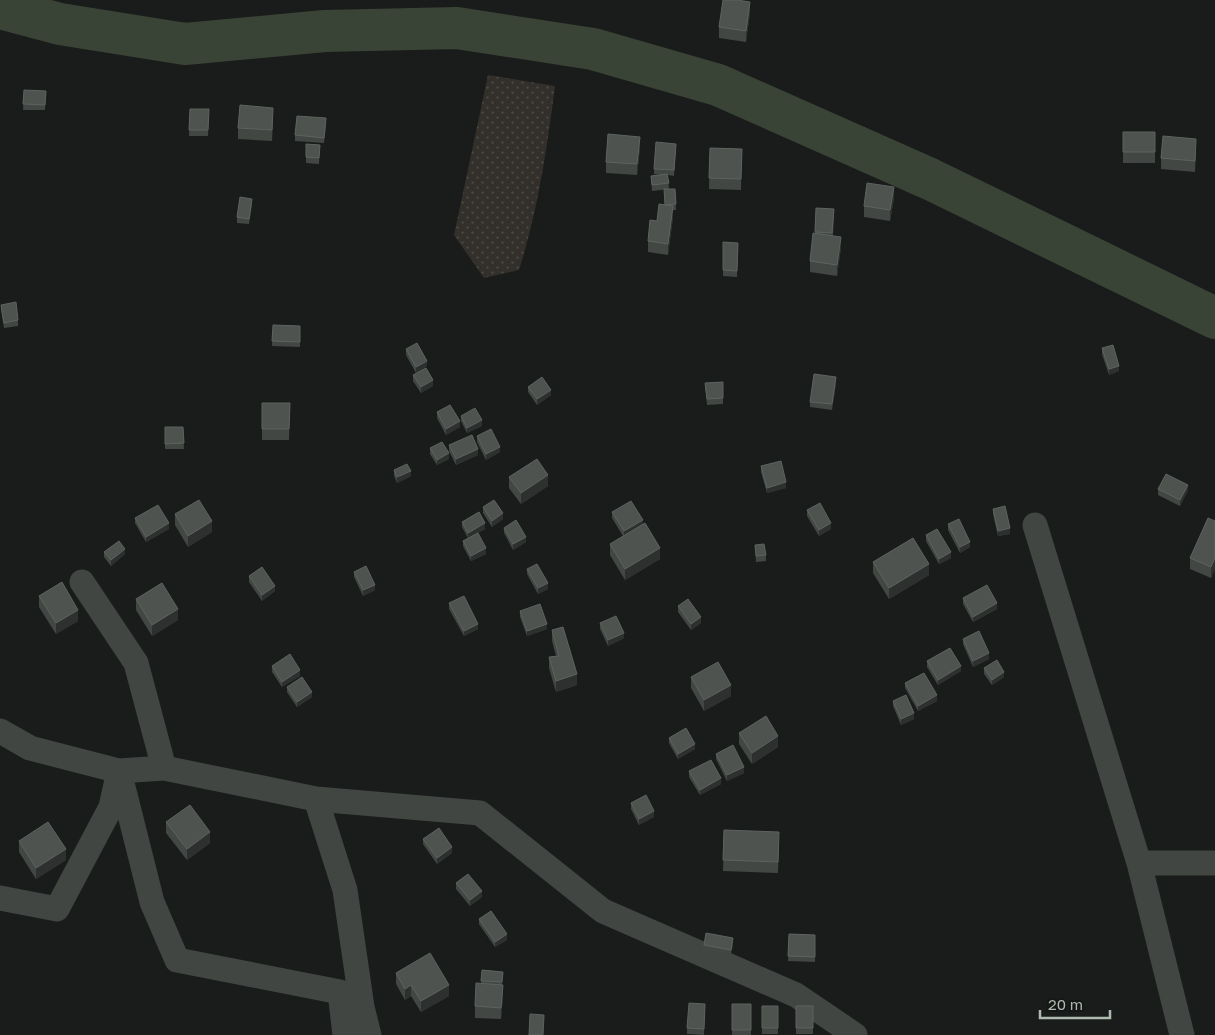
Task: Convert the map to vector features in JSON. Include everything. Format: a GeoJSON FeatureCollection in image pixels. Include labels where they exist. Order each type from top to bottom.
{"type":"FeatureCollection","features":[{"type":"Feature","properties":{"kind":"street"},"geometry":{"type":"LineString","coordinates":[[1035,525],[1139,863],[1182,1035]]}},
{"type":"Feature","properties":{"kind":"street"},"geometry":{"type":"LineString","coordinates":[[82,582],[136,664],[164,768]]}},
{"type":"Feature","properties":{"kind":"street"},"geometry":{"type":"LineString","coordinates":[[0,731],[30,748],[119,771],[164,768],[316,799],[480,813],[603,912],[796,994],[855,1035]]}},
{"type":"Feature","properties":{"kind":"street"},"geometry":{"type":"LineString","coordinates":[[0,898],[57,909],[111,807],[119,771]]}},
{"type":"Feature","properties":{"kind":"street"},"geometry":{"type":"LineString","coordinates":[[119,771],[152,902],[177,960],[340,992],[345,1035]]}},
{"type":"Feature","properties":{"kind":"street"},"geometry":{"type":"LineString","coordinates":[[316,799],[345,890],[362,1007],[369,1035]]}},
{"type":"Feature","properties":{"kind":"street"},"geometry":{"type":"LineString","coordinates":[[1139,863],[1215,863]]}},
{"type":"Feature","properties":{"kind":"shaded area"},"geometry":{"type":"Polygon","coordinates":[[[488,75],[555,86],[537,202],[519,270],[484,278],[454,235],[488,75]]]}},
{"type":"Feature","properties":{"kind":"building"},"geometry":{"type":"Polygon","coordinates":[[[723,0],[750,2],[746,31],[719,27],[723,0]]]}},
{"type":"Feature","properties":{"kind":"building"},"geometry":{"type":"Polygon","coordinates":[[[24,90],[46,91],[45,105],[23,104],[24,90]]]}},
{"type":"Feature","properties":{"kind":"building"},"geometry":{"type":"Polygon","coordinates":[[[240,105],[273,108],[272,130],[238,128],[240,105]]]}},
{"type":"Feature","properties":{"kind":"building"},"geometry":{"type":"Polygon","coordinates":[[[190,109],[209,109],[208,130],[189,130],[190,109]]]}},
{"type":"Feature","properties":{"kind":"building"},"geometry":{"type":"Polygon","coordinates":[[[297,116],[326,118],[324,138],[295,135],[297,116]]]}},
{"type":"Feature","properties":{"kind":"building"},"geometry":{"type":"Polygon","coordinates":[[[1123,132],[1155,132],[1155,152],[1123,152],[1123,132]]]}},
{"type":"Feature","properties":{"kind":"building"},"geometry":{"type":"Polygon","coordinates":[[[608,134],[640,137],[637,164],[606,162],[608,134]]]}},
{"type":"Feature","properties":{"kind":"building"},"geometry":{"type":"Polygon","coordinates":[[[1163,136],[1196,139],[1195,161],[1161,158],[1163,136]]]}},
{"type":"Feature","properties":{"kind":"building"},"geometry":{"type":"Polygon","coordinates":[[[656,142],[676,144],[674,170],[654,169],[656,142]]]}},
{"type":"Feature","properties":{"kind":"building"},"geometry":{"type":"Polygon","coordinates":[[[306,144],[320,145],[319,158],[306,157],[306,144]]]}},
{"type":"Feature","properties":{"kind":"building"},"geometry":{"type":"Polygon","coordinates":[[[710,148],[742,149],[741,179],[709,178],[710,148]]]}},
{"type":"Feature","properties":{"kind":"building"},"geometry":{"type":"Polygon","coordinates":[[[667,174],[669,183],[652,185],[651,176],[667,174]]]}},
{"type":"Feature","properties":{"kind":"building"},"geometry":{"type":"Polygon","coordinates":[[[867,183],[894,187],[890,210],[864,206],[867,183]]]}},
{"type":"Feature","properties":{"kind":"building"},"geometry":{"type":"Polygon","coordinates":[[[664,189],[675,189],[676,204],[665,205],[664,189]]]}},
{"type":"Feature","properties":{"kind":"building"},"geometry":{"type":"Polygon","coordinates":[[[240,197],[252,199],[249,219],[237,217],[240,197]]]}},
{"type":"Feature","properties":{"kind":"building"},"geometry":{"type":"Polygon","coordinates":[[[659,204],[673,206],[668,244],[648,241],[650,220],[657,221],[659,204]]]}},
{"type":"Feature","properties":{"kind":"building"},"geometry":{"type":"Polygon","coordinates":[[[816,208],[834,209],[832,233],[815,232],[816,208]]]}},
{"type":"Feature","properties":{"kind":"building"},"geometry":{"type":"Polygon","coordinates":[[[813,233],[841,237],[837,265],[810,261],[813,233]]]}},
{"type":"Feature","properties":{"kind":"building"},"geometry":{"type":"Polygon","coordinates":[[[723,242],[738,243],[737,271],[723,270],[723,242]]]}},
{"type":"Feature","properties":{"kind":"building"},"geometry":{"type":"Polygon","coordinates":[[[16,302],[18,320],[4,323],[1,305],[16,302]]]}},
{"type":"Feature","properties":{"kind":"building"},"geometry":{"type":"Polygon","coordinates":[[[273,325],[300,326],[300,342],[272,341],[273,325]]]}},
{"type":"Feature","properties":{"kind":"building"},"geometry":{"type":"Polygon","coordinates":[[[417,343],[427,361],[416,367],[406,349],[417,343]]]}},
{"type":"Feature","properties":{"kind":"building"},"geometry":{"type":"Polygon","coordinates":[[[1113,345],[1119,366],[1109,369],[1102,348],[1113,345]]]}},
{"type":"Feature","properties":{"kind":"building"},"geometry":{"type":"Polygon","coordinates":[[[426,368],[433,380],[421,387],[413,375],[426,368]]]}},
{"type":"Feature","properties":{"kind":"building"},"geometry":{"type":"Polygon","coordinates":[[[814,374],[836,377],[832,404],[810,402],[814,374]]]}},
{"type":"Feature","properties":{"kind":"building"},"geometry":{"type":"Polygon","coordinates":[[[542,377],[551,390],[537,399],[528,387],[542,377]]]}},
{"type":"Feature","properties":{"kind":"building"},"geometry":{"type":"Polygon","coordinates":[[[723,382],[723,398],[707,399],[705,383],[723,382]]]}},
{"type":"Feature","properties":{"kind":"building"},"geometry":{"type":"Polygon","coordinates":[[[262,403],[290,403],[289,429],[262,429],[262,403]]]}},
{"type":"Feature","properties":{"kind":"building"},"geometry":{"type":"Polygon","coordinates":[[[450,405],[460,421],[446,429],[437,412],[450,405]]]}},
{"type":"Feature","properties":{"kind":"building"},"geometry":{"type":"Polygon","coordinates":[[[475,408],[482,420],[467,428],[461,416],[475,408]]]}},
{"type":"Feature","properties":{"kind":"building"},"geometry":{"type":"Polygon","coordinates":[[[165,427],[183,427],[184,443],[165,444],[165,427]]]}},
{"type":"Feature","properties":{"kind":"building"},"geometry":{"type":"Polygon","coordinates":[[[491,429],[500,447],[486,454],[477,436],[491,429]]]}},
{"type":"Feature","properties":{"kind":"building"},"geometry":{"type":"Polygon","coordinates":[[[472,435],[478,449],[456,459],[449,445],[472,435]]]}},
{"type":"Feature","properties":{"kind":"building"},"geometry":{"type":"Polygon","coordinates":[[[442,442],[449,453],[437,460],[430,448],[442,442]]]}},
{"type":"Feature","properties":{"kind":"building"},"geometry":{"type":"Polygon","coordinates":[[[537,459],[548,475],[521,493],[509,477],[537,459]]]}},
{"type":"Feature","properties":{"kind":"building"},"geometry":{"type":"Polygon","coordinates":[[[781,461],[786,482],[767,488],[761,466],[781,461]]]}},
{"type":"Feature","properties":{"kind":"building"},"geometry":{"type":"Polygon","coordinates":[[[407,464],[411,471],[397,477],[394,470],[407,464]]]}},
{"type":"Feature","properties":{"kind":"building"},"geometry":{"type":"Polygon","coordinates":[[[1166,474],[1188,485],[1180,500],[1158,489],[1166,474]]]}},
{"type":"Feature","properties":{"kind":"building"},"geometry":{"type":"Polygon","coordinates":[[[199,500],[212,521],[188,536],[175,514],[199,500]]]}},
{"type":"Feature","properties":{"kind":"building"},"geometry":{"type":"Polygon","coordinates":[[[494,500],[503,513],[492,521],[483,507],[494,500]]]}},
{"type":"Feature","properties":{"kind":"building"},"geometry":{"type":"Polygon","coordinates":[[[631,501],[643,520],[624,531],[612,512],[631,501]]]}},
{"type":"Feature","properties":{"kind":"building"},"geometry":{"type":"Polygon","coordinates":[[[820,503],[831,523],[819,530],[807,510],[820,503]]]}},
{"type":"Feature","properties":{"kind":"building"},"geometry":{"type":"Polygon","coordinates":[[[158,505],[169,523],[146,537],[135,518],[158,505]]]}},
{"type":"Feature","properties":{"kind":"building"},"geometry":{"type":"Polygon","coordinates":[[[1005,506],[1010,528],[998,531],[993,509],[1005,506]]]}},
{"type":"Feature","properties":{"kind":"building"},"geometry":{"type":"Polygon","coordinates":[[[479,512],[485,523],[468,533],[462,522],[479,512]]]}},
{"type":"Feature","properties":{"kind":"building"},"geometry":{"type":"Polygon","coordinates":[[[1208,518],[1215,521],[1215,558],[1211,567],[1190,558],[1208,518]]]}},
{"type":"Feature","properties":{"kind":"building"},"geometry":{"type":"Polygon","coordinates":[[[959,519],[970,542],[960,547],[948,524],[959,519]]]}},
{"type":"Feature","properties":{"kind":"building"},"geometry":{"type":"Polygon","coordinates":[[[516,520],[526,537],[513,544],[504,528],[516,520]]]}},
{"type":"Feature","properties":{"kind":"building"},"geometry":{"type":"Polygon","coordinates":[[[645,523],[660,548],[625,569],[610,544],[645,523]]]}},
{"type":"Feature","properties":{"kind":"building"},"geometry":{"type":"Polygon","coordinates":[[[937,529],[951,552],[939,559],[926,535],[937,529]]]}},
{"type":"Feature","properties":{"kind":"building"},"geometry":{"type":"Polygon","coordinates":[[[478,533],[486,548],[471,556],[463,541],[478,533]]]}},
{"type":"Feature","properties":{"kind":"building"},"geometry":{"type":"Polygon","coordinates":[[[913,538],[929,564],[889,588],[873,562],[913,538]]]}},
{"type":"Feature","properties":{"kind":"building"},"geometry":{"type":"Polygon","coordinates":[[[119,541],[125,549],[111,560],[104,552],[119,541]]]}},
{"type":"Feature","properties":{"kind":"building"},"geometry":{"type":"Polygon","coordinates":[[[764,544],[766,555],[756,556],[755,545],[764,544]]]}},
{"type":"Feature","properties":{"kind":"building"},"geometry":{"type":"Polygon","coordinates":[[[537,564],[548,583],[538,588],[527,569],[537,564]]]}},
{"type":"Feature","properties":{"kind":"building"},"geometry":{"type":"Polygon","coordinates":[[[366,566],[375,585],[363,590],[354,572],[366,566]]]}},
{"type":"Feature","properties":{"kind":"building"},"geometry":{"type":"Polygon","coordinates":[[[262,567],[275,586],[262,595],[249,576],[262,567]]]}},
{"type":"Feature","properties":{"kind":"building"},"geometry":{"type":"Polygon","coordinates":[[[62,582],[78,610],[56,623],[39,596],[62,582]]]}},
{"type":"Feature","properties":{"kind":"building"},"geometry":{"type":"Polygon","coordinates":[[[162,583],[178,609],[152,625],[136,599],[162,583]]]}},
{"type":"Feature","properties":{"kind":"building"},"geometry":{"type":"Polygon","coordinates":[[[987,585],[997,603],[973,617],[963,598],[987,585]]]}},
{"type":"Feature","properties":{"kind":"building"},"geometry":{"type":"Polygon","coordinates":[[[464,596],[478,624],[464,631],[449,603],[464,596]]]}},
{"type":"Feature","properties":{"kind":"building"},"geometry":{"type":"Polygon","coordinates":[[[688,599],[701,617],[691,624],[678,606],[688,599]]]}},
{"type":"Feature","properties":{"kind":"building"},"geometry":{"type":"Polygon","coordinates":[[[540,604],[547,624],[527,631],[520,611],[540,604]]]}},
{"type":"Feature","properties":{"kind":"building"},"geometry":{"type":"Polygon","coordinates":[[[616,616],[624,633],[608,640],[600,623],[616,616]]]}},
{"type":"Feature","properties":{"kind":"building"},"geometry":{"type":"Polygon","coordinates":[[[563,627],[577,674],[556,681],[549,657],[559,656],[552,630],[563,627]]]}},
{"type":"Feature","properties":{"kind":"building"},"geometry":{"type":"Polygon","coordinates":[[[979,631],[989,653],[973,661],[963,639],[979,631]]]}},
{"type":"Feature","properties":{"kind":"building"},"geometry":{"type":"Polygon","coordinates":[[[950,648],[961,666],[938,680],[927,661],[950,648]]]}},
{"type":"Feature","properties":{"kind":"building"},"geometry":{"type":"Polygon","coordinates":[[[290,654],[300,670],[282,682],[272,666],[290,654]]]}},
{"type":"Feature","properties":{"kind":"building"},"geometry":{"type":"Polygon","coordinates":[[[997,660],[1004,672],[992,680],[984,668],[997,660]]]}},
{"type":"Feature","properties":{"kind":"building"},"geometry":{"type":"Polygon","coordinates":[[[718,662],[731,685],[704,700],[691,677],[718,662]]]}},
{"type":"Feature","properties":{"kind":"building"},"geometry":{"type":"Polygon","coordinates":[[[924,673],[937,695],[918,706],[905,683],[924,673]]]}},
{"type":"Feature","properties":{"kind":"building"},"geometry":{"type":"Polygon","coordinates":[[[302,677],[312,692],[297,702],[287,687],[302,677]]]}},
{"type":"Feature","properties":{"kind":"building"},"geometry":{"type":"Polygon","coordinates":[[[906,695],[914,713],[901,719],[893,701],[906,695]]]}},
{"type":"Feature","properties":{"kind":"building"},"geometry":{"type":"Polygon","coordinates":[[[766,716],[778,736],[752,753],[739,733],[766,716]]]}},
{"type":"Feature","properties":{"kind":"building"},"geometry":{"type":"Polygon","coordinates":[[[686,728],[695,744],[678,754],[669,738],[686,728]]]}},
{"type":"Feature","properties":{"kind":"building"},"geometry":{"type":"Polygon","coordinates":[[[733,745],[744,767],[727,775],[716,754],[733,745]]]}},
{"type":"Feature","properties":{"kind":"building"},"geometry":{"type":"Polygon","coordinates":[[[711,760],[721,778],[700,790],[689,771],[711,760]]]}},
{"type":"Feature","properties":{"kind":"building"},"geometry":{"type":"Polygon","coordinates":[[[646,795],[654,811],[639,819],[631,803],[646,795]]]}},
{"type":"Feature","properties":{"kind":"building"},"geometry":{"type":"Polygon","coordinates":[[[190,805],[210,832],[187,849],[166,822],[190,805]]]}},
{"type":"Feature","properties":{"kind":"building"},"geometry":{"type":"Polygon","coordinates":[[[48,822],[66,849],[36,868],[19,841],[48,822]]]}},
{"type":"Feature","properties":{"kind":"building"},"geometry":{"type":"Polygon","coordinates":[[[439,828],[452,847],[437,858],[423,839],[439,828]]]}},
{"type":"Feature","properties":{"kind":"building"},"geometry":{"type":"Polygon","coordinates":[[[724,830],[779,832],[778,862],[723,860],[724,830]]]}},
{"type":"Feature","properties":{"kind":"building"},"geometry":{"type":"Polygon","coordinates":[[[468,874],[482,891],[470,900],[456,883],[468,874]]]}},
{"type":"Feature","properties":{"kind":"building"},"geometry":{"type":"Polygon","coordinates":[[[491,911],[507,934],[495,942],[479,919],[491,911]]]}},
{"type":"Feature","properties":{"kind":"building"},"geometry":{"type":"Polygon","coordinates":[[[706,933],[733,938],[731,950],[704,945],[706,933]]]}},
{"type":"Feature","properties":{"kind":"building"},"geometry":{"type":"Polygon","coordinates":[[[789,934],[815,935],[815,957],[788,956],[789,934]]]}},
{"type":"Feature","properties":{"kind":"building"},"geometry":{"type":"Polygon","coordinates":[[[430,953],[449,985],[421,1001],[411,985],[405,989],[396,973],[430,953]]]}},
{"type":"Feature","properties":{"kind":"building"},"geometry":{"type":"Polygon","coordinates":[[[482,970],[503,972],[502,982],[481,981],[482,970]]]}},
{"type":"Feature","properties":{"kind":"building"},"geometry":{"type":"Polygon","coordinates":[[[476,983],[503,985],[501,1008],[475,1006],[476,983]]]}},
{"type":"Feature","properties":{"kind":"building"},"geometry":{"type":"Polygon","coordinates":[[[689,1003],[705,1004],[704,1029],[687,1028],[689,1003]]]}},
{"type":"Feature","properties":{"kind":"building"},"geometry":{"type":"Polygon","coordinates":[[[732,1004],[751,1004],[751,1030],[732,1030],[732,1004]]]}},
{"type":"Feature","properties":{"kind":"building"},"geometry":{"type":"Polygon","coordinates":[[[762,1006],[778,1006],[778,1028],[762,1028],[762,1006]]]}},
{"type":"Feature","properties":{"kind":"building"},"geometry":{"type":"Polygon","coordinates":[[[796,1006],[813,1006],[813,1028],[796,1028],[796,1006]]]}},
{"type":"Feature","properties":{"kind":"building"},"geometry":{"type":"Polygon","coordinates":[[[530,1014],[544,1015],[543,1035],[529,1035],[530,1014]]]}},
{"type":"Feature","properties":{"kind":"waterway"},"geometry":{"type":"LineString","coordinates":[[0,8],[60,24],[185,44],[325,31],[457,28],[593,49],[718,85],[930,179],[1215,318]]}}]}
